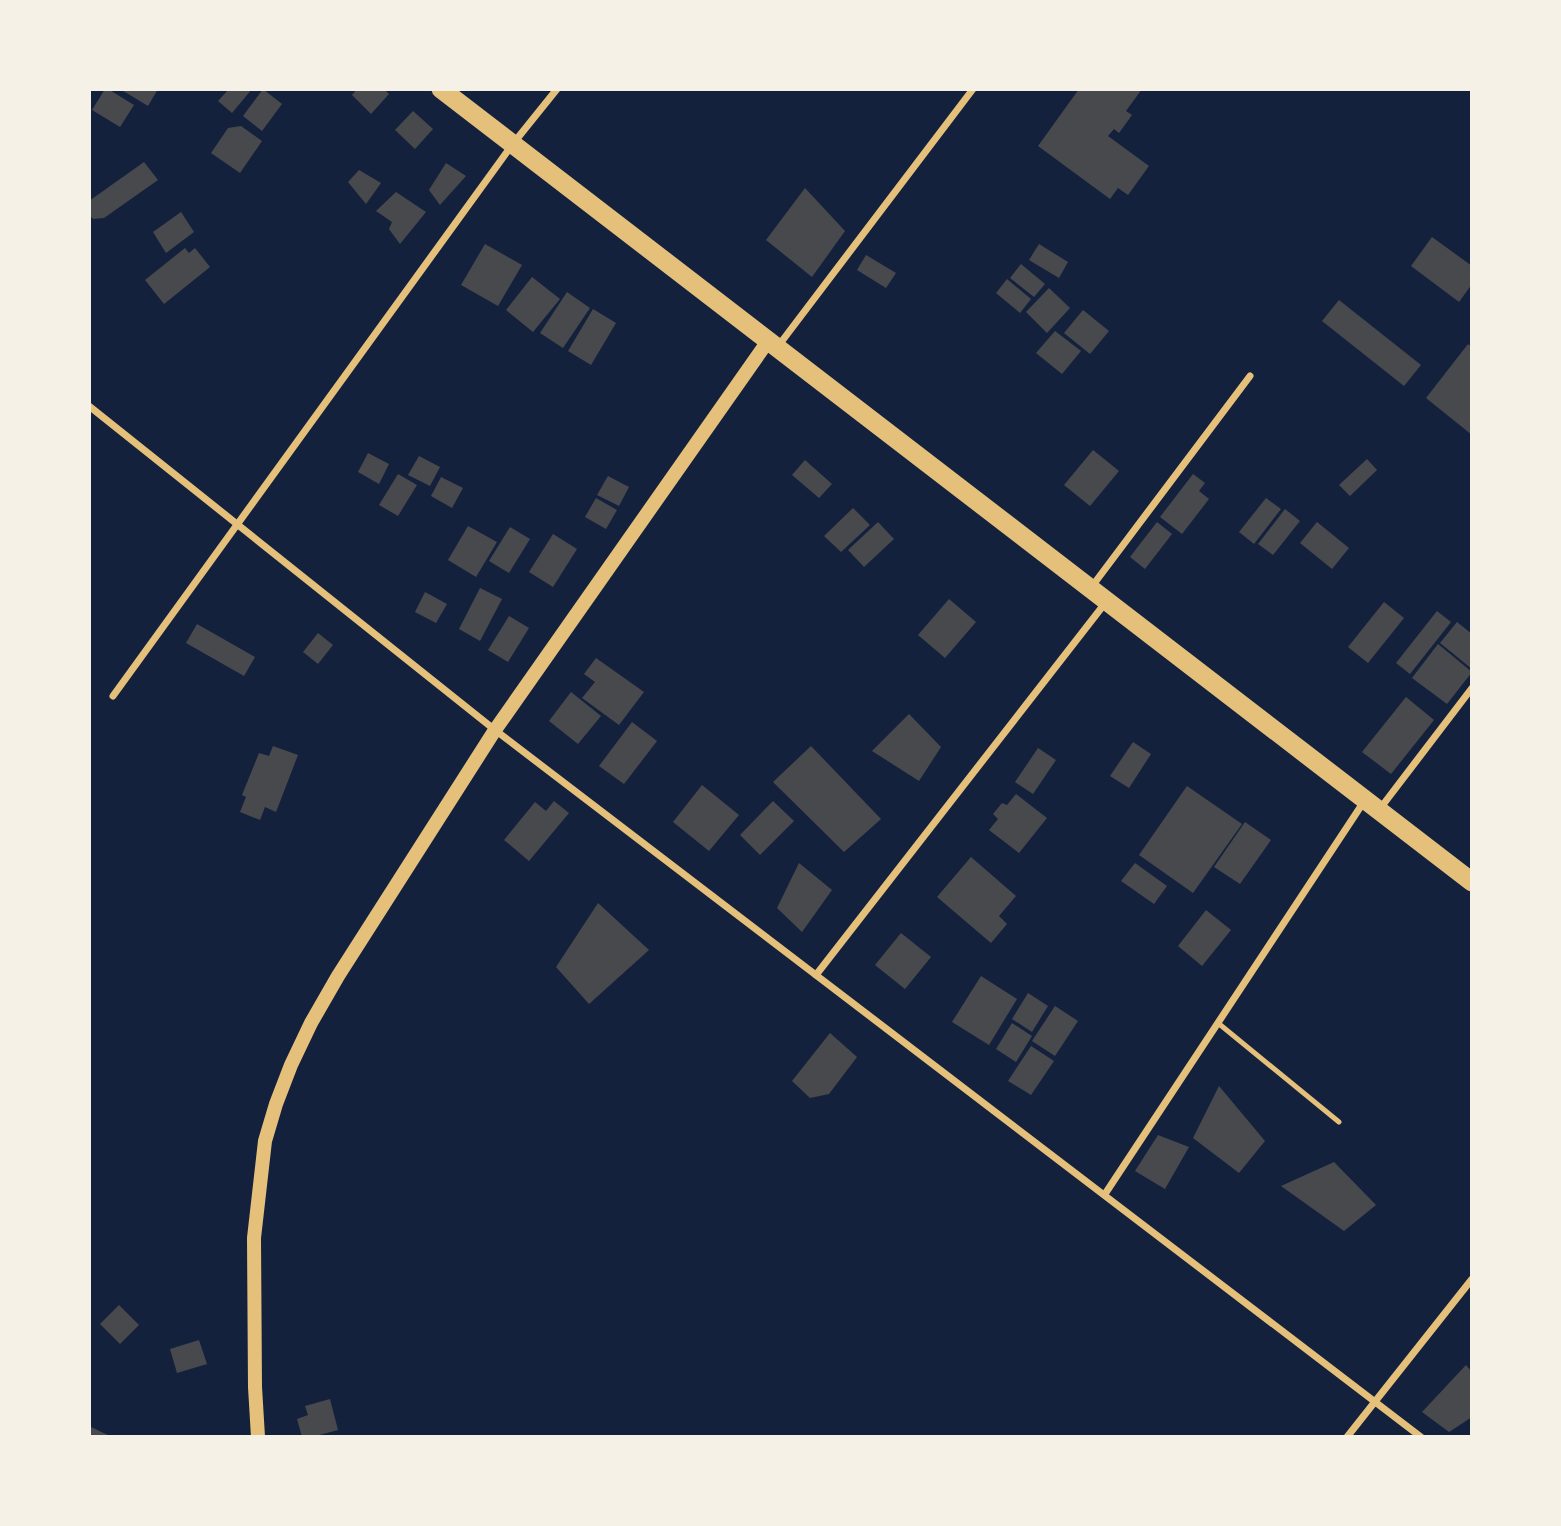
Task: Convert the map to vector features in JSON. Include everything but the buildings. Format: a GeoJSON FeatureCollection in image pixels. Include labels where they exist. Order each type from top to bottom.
{"type":"FeatureCollection","features":[{"type":"Feature","properties":{"kind":"highway"},"geometry":{"type":"LineString","coordinates":[[441,89],[1472,882]]}},
{"type":"Feature","properties":{"kind":"main road"},"geometry":{"type":"LineString","coordinates":[[257,1437],[254,1238],[265,1141],[276,1104],[311,1023],[338,976],[495,730],[772,345]]}},
{"type":"Feature","properties":{"kind":"street"},"geometry":{"type":"LineString","coordinates":[[113,696],[512,145],[557,89]]}},
{"type":"Feature","properties":{"kind":"street"},"geometry":{"type":"LineString","coordinates":[[772,345],[973,89]]}},
{"type":"Feature","properties":{"kind":"street"},"geometry":{"type":"LineString","coordinates":[[1090,589],[1250,376]]}},
{"type":"Feature","properties":{"kind":"street"},"geometry":{"type":"LineString","coordinates":[[89,407],[495,730],[1421,1437]]}},
{"type":"Feature","properties":{"kind":"street"},"geometry":{"type":"LineString","coordinates":[[816,975],[1107,601]]}},
{"type":"Feature","properties":{"kind":"street"},"geometry":{"type":"LineString","coordinates":[[1104,1194],[1218,1023],[1372,805],[1472,688]]}},
{"type":"Feature","properties":{"kind":"street"},"geometry":{"type":"LineString","coordinates":[[1347,1437],[1472,1279]]}},
{"type":"Feature","properties":{"kind":"lane"},"geometry":{"type":"LineString","coordinates":[[1218,1023],[1339,1122]]}}]}
